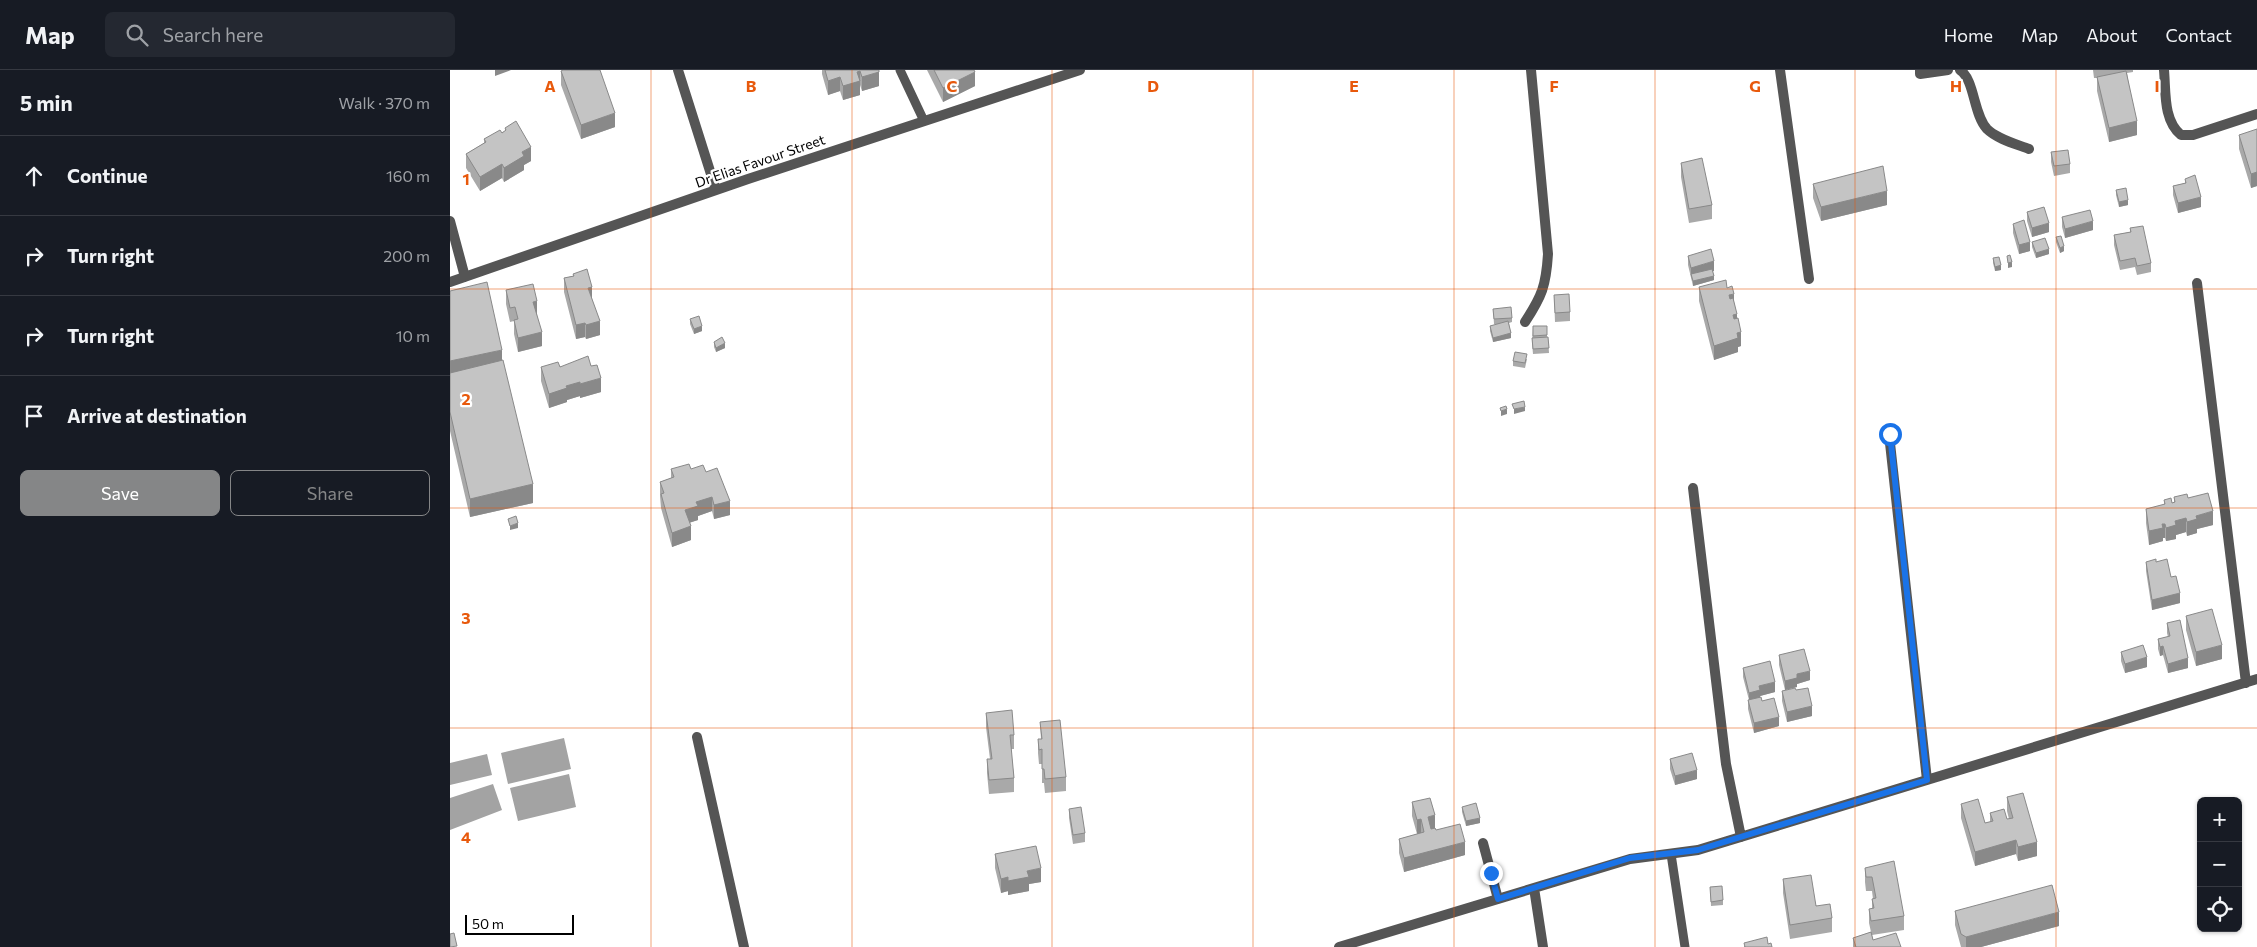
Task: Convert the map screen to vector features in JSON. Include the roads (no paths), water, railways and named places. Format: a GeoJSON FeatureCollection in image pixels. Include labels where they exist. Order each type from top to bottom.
{"type":"FeatureCollection","features":[{"type":"Feature","properties":{"kind":"street"},"geometry":{"type":"LineString","coordinates":[[678,70],[716,190]]}},
{"type":"Feature","properties":{"kind":"street","name":"Dr Elias Favour Street"},"geometry":{"type":"LineString","coordinates":[[450,282],[716,190],[1080,70]]}},
{"type":"Feature","properties":{"kind":"street"},"geometry":{"type":"LineString","coordinates":[[1525,322],[1542,296],[1547,274],[1548,254],[1532,70]]}},
{"type":"Feature","properties":{"kind":"street"},"geometry":{"type":"LineString","coordinates":[[1780,70],[1808,279]]}},
{"type":"Feature","properties":{"kind":"street"},"geometry":{"type":"LineString","coordinates":[[1920,70],[1920,74],[1948,70]]}},
{"type":"Feature","properties":{"kind":"street"},"geometry":{"type":"LineString","coordinates":[[1960,70],[1966,77],[1978,116],[1987,130],[2029,149]]}},
{"type":"Feature","properties":{"kind":"street"},"geometry":{"type":"LineString","coordinates":[[2164,70],[2168,116],[2174,129],[2181,135],[2193,134],[2257,114]]}},
{"type":"Feature","properties":{"kind":"street"},"geometry":{"type":"LineString","coordinates":[[450,221],[465,277]]}},
{"type":"Feature","properties":{"kind":"street"},"geometry":{"type":"LineString","coordinates":[[2197,283],[2246,683]]}},
{"type":"Feature","properties":{"kind":"street"},"geometry":{"type":"LineString","coordinates":[[1890,434],[1927,780]]}},
{"type":"Feature","properties":{"kind":"street"},"geometry":{"type":"LineString","coordinates":[[1693,488],[1726,764],[1741,837]]}},
{"type":"Feature","properties":{"kind":"street"},"geometry":{"type":"LineString","coordinates":[[1339,947],[1360,944],[1398,930],[1630,858],[1698,850],[2257,679]]}},
{"type":"Feature","properties":{"kind":"street"},"geometry":{"type":"LineString","coordinates":[[697,737],[744,947]]}},
{"type":"Feature","properties":{"kind":"street"},"geometry":{"type":"LineString","coordinates":[[1483,843],[1498,899]]}},
{"type":"Feature","properties":{"kind":"street"},"geometry":{"type":"LineString","coordinates":[[1534,888],[1543,947]]}},
{"type":"Feature","properties":{"kind":"lane"},"geometry":{"type":"LineString","coordinates":[[900,70],[924,121]]}},
{"type":"Feature","properties":{"kind":"lane"},"geometry":{"type":"LineString","coordinates":[[1671,854],[1685,947]]}}]}
